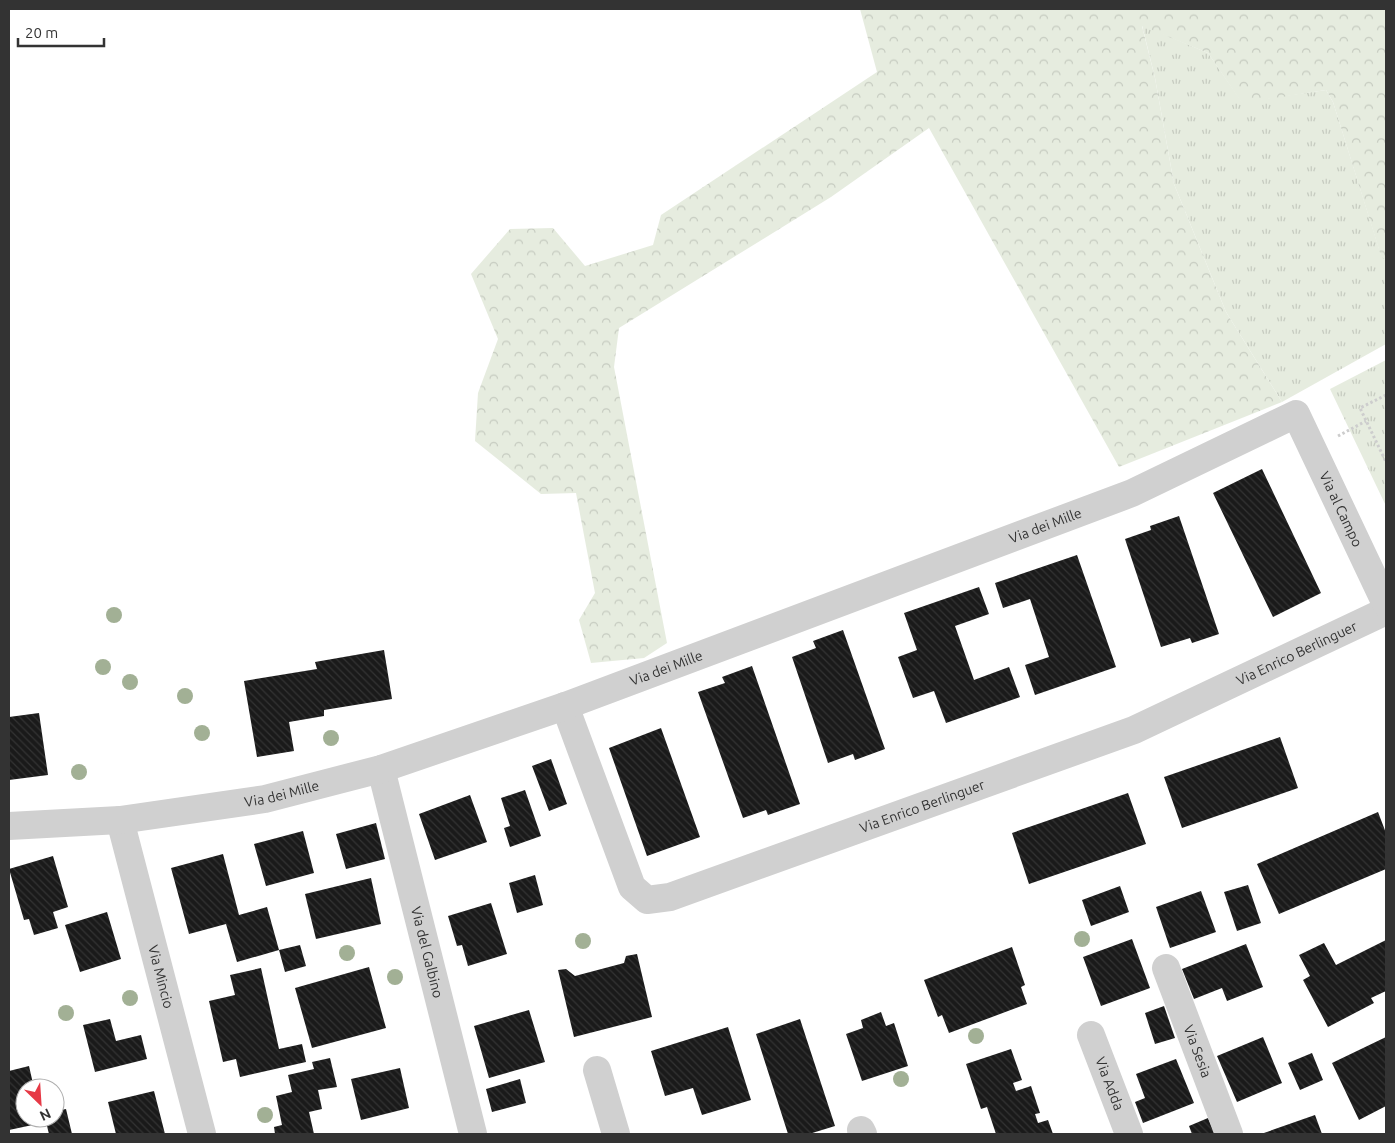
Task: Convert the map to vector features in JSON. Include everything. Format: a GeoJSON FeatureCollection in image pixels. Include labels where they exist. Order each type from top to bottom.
{"type":"FeatureCollection","features":[{"type":"Feature","properties":{"kind":"street","name":"Via al Campo"},"geometry":{"type":"LineString","coordinates":[[1296,414],[1386,604]]}},
{"type":"Feature","properties":{"kind":"street","name":"Via dei Mille"},"geometry":{"type":"LineString","coordinates":[[9,826],[120,820],[265,799],[382,769],[565,706],[1132,493],[1296,414]]}},
{"type":"Feature","properties":{"kind":"street","name":"Via Enrico Berlinguer"},"geometry":{"type":"LineString","coordinates":[[565,706],[632,887],[647,900],[670,896],[1134,730],[1386,610]]}},
{"type":"Feature","properties":{"kind":"street","name":"Via del Galbino"},"geometry":{"type":"LineString","coordinates":[[382,769],[474,1134]]}},
{"type":"Feature","properties":{"kind":"street","name":"Via Mincio"},"geometry":{"type":"LineString","coordinates":[[120,820],[202,1134]]}},
{"type":"Feature","properties":{"kind":"street","name":"Via Sesia"},"geometry":{"type":"LineString","coordinates":[[1166,968],[1229,1134]]}},
{"type":"Feature","properties":{"kind":"street","name":"Via Adda"},"geometry":{"type":"LineString","coordinates":[[1091,1035],[1129,1134]]}},
{"type":"Feature","properties":{"kind":"street"},"geometry":{"type":"LineString","coordinates":[[597,1070],[616,1134]]}},
{"type":"Feature","properties":{"kind":"path"},"geometry":{"type":"LineString","coordinates":[[1386,395],[1360,408],[1386,462]]}},
{"type":"Feature","properties":{"kind":"green space"},"geometry":{"type":"Polygon","coordinates":[[[860,9],[1386,9],[1386,261],[1381,256],[1333,102],[1326,90],[1242,103],[1208,53],[1142,26],[1155,78],[1174,184],[1226,312],[1282,402],[1119,467],[929,128],[831,197],[619,328],[614,367],[667,643],[644,658],[591,663],[579,620],[595,593],[576,493],[541,494],[475,441],[478,393],[498,339],[471,274],[510,229],[553,228],[585,266],[653,245],[661,215],[877,72],[860,9]]]}},
{"type":"Feature","properties":{"kind":"green space"},"geometry":{"type":"Polygon","coordinates":[[[1142,25],[1208,53],[1242,102],[1326,90],[1333,102],[1381,255],[1386,261],[1386,344],[1282,402],[1226,312],[1174,184],[1155,78],[1142,25]]]}},
{"type":"Feature","properties":{"kind":"green space"},"geometry":{"type":"Polygon","coordinates":[[[1386,360],[1386,506],[1330,389],[1386,360]]]}},
{"type":"Feature","properties":{"kind":"building"},"geometry":{"type":"Polygon","coordinates":[[[1262,469],[1321,593],[1273,617],[1213,493],[1262,469]]]}},
{"type":"Feature","properties":{"kind":"building"},"geometry":{"type":"Polygon","coordinates":[[[1179,516],[1219,634],[1192,643],[1190,638],[1161,647],[1125,539],[1151,530],[1150,526],[1179,516]]]}},
{"type":"Feature","properties":{"kind":"building"},"geometry":{"type":"Polygon","coordinates":[[[1077,555],[1116,667],[1035,695],[1025,665],[1049,657],[1030,599],[1003,608],[995,583],[1077,555]]]}},
{"type":"Feature","properties":{"kind":"building"},"geometry":{"type":"Polygon","coordinates":[[[979,587],[989,614],[955,626],[974,680],[1009,667],[1020,697],[946,723],[934,691],[913,698],[898,657],[917,650],[904,613],[979,587]]]}},
{"type":"Feature","properties":{"kind":"building"},"geometry":{"type":"Polygon","coordinates":[[[843,630],[885,749],[855,760],[853,754],[828,763],[792,657],[816,648],[813,641],[843,630]]]}},
{"type":"Feature","properties":{"kind":"building"},"geometry":{"type":"Polygon","coordinates":[[[384,650],[392,699],[324,710],[324,716],[289,722],[294,751],[257,757],[244,681],[317,669],[315,662],[384,650]]]}},
{"type":"Feature","properties":{"kind":"building"},"geometry":{"type":"Polygon","coordinates":[[[752,666],[800,804],[768,815],[766,810],[743,818],[698,692],[725,683],[722,677],[752,666]]]}},
{"type":"Feature","properties":{"kind":"building"},"geometry":{"type":"Polygon","coordinates":[[[39,713],[48,775],[9,780],[9,717],[39,713]]]}},
{"type":"Feature","properties":{"kind":"building"},"geometry":{"type":"Polygon","coordinates":[[[661,728],[700,837],[647,856],[609,748],[661,728]]]}},
{"type":"Feature","properties":{"kind":"building"},"geometry":{"type":"Polygon","coordinates":[[[1280,737],[1298,788],[1182,828],[1164,777],[1280,737]]]}},
{"type":"Feature","properties":{"kind":"building"},"geometry":{"type":"Polygon","coordinates":[[[551,759],[567,804],[549,811],[532,766],[551,759]]]}},
{"type":"Feature","properties":{"kind":"building"},"geometry":{"type":"Polygon","coordinates":[[[525,790],[541,836],[510,847],[504,828],[510,826],[501,798],[525,790]]]}},
{"type":"Feature","properties":{"kind":"building"},"geometry":{"type":"Polygon","coordinates":[[[1128,793],[1146,844],[1029,884],[1012,833],[1128,793]]]}},
{"type":"Feature","properties":{"kind":"building"},"geometry":{"type":"Polygon","coordinates":[[[470,795],[487,842],[435,860],[419,814],[470,795]]]}},
{"type":"Feature","properties":{"kind":"building"},"geometry":{"type":"Polygon","coordinates":[[[1378,812],[1386,833],[1386,869],[1279,914],[1257,864],[1378,812]]]}},
{"type":"Feature","properties":{"kind":"building"},"geometry":{"type":"Polygon","coordinates":[[[376,823],[385,859],[346,869],[336,834],[376,823]]]}},
{"type":"Feature","properties":{"kind":"building"},"geometry":{"type":"Polygon","coordinates":[[[303,831],[314,873],[266,886],[254,844],[303,831]]]}},
{"type":"Feature","properties":{"kind":"building"},"geometry":{"type":"Polygon","coordinates":[[[223,854],[239,915],[267,907],[279,950],[237,962],[226,924],[189,934],[171,868],[223,854]]]}},
{"type":"Feature","properties":{"kind":"building"},"geometry":{"type":"Polygon","coordinates":[[[53,856],[68,907],[53,912],[58,928],[34,935],[29,919],[24,920],[9,869],[53,856]]]}},
{"type":"Feature","properties":{"kind":"building"},"geometry":{"type":"Polygon","coordinates":[[[535,875],[543,905],[517,913],[509,883],[535,875]]]}},
{"type":"Feature","properties":{"kind":"building"},"geometry":{"type":"Polygon","coordinates":[[[371,878],[381,924],[316,939],[305,894],[371,878]]]}},
{"type":"Feature","properties":{"kind":"building"},"geometry":{"type":"Polygon","coordinates":[[[1248,885],[1261,923],[1237,931],[1224,892],[1248,885]]]}},
{"type":"Feature","properties":{"kind":"building"},"geometry":{"type":"Polygon","coordinates":[[[1120,886],[1129,912],[1091,926],[1082,900],[1120,886]]]}},
{"type":"Feature","properties":{"kind":"building"},"geometry":{"type":"Polygon","coordinates":[[[1201,891],[1216,932],[1170,948],[1156,907],[1201,891]]]}},
{"type":"Feature","properties":{"kind":"building"},"geometry":{"type":"Polygon","coordinates":[[[491,903],[507,954],[468,966],[462,945],[457,946],[448,916],[491,903]]]}},
{"type":"Feature","properties":{"kind":"building"},"geometry":{"type":"Polygon","coordinates":[[[107,912],[121,959],[80,972],[65,925],[107,912]]]}},
{"type":"Feature","properties":{"kind":"building"},"geometry":{"type":"Polygon","coordinates":[[[1132,939],[1150,988],[1101,1006],[1083,957],[1132,939]]]}},
{"type":"Feature","properties":{"kind":"building"},"geometry":{"type":"Polygon","coordinates":[[[1386,940],[1386,991],[1371,998],[1374,1003],[1328,1027],[1303,980],[1310,976],[1299,955],[1324,943],[1336,965],[1386,940]]]}},
{"type":"Feature","properties":{"kind":"building"},"geometry":{"type":"Polygon","coordinates":[[[1246,944],[1263,987],[1227,1001],[1222,988],[1194,999],[1182,969],[1246,944]]]}},
{"type":"Feature","properties":{"kind":"building"},"geometry":{"type":"Polygon","coordinates":[[[300,945],[306,966],[285,972],[279,950],[300,945]]]}},
{"type":"Feature","properties":{"kind":"building"},"geometry":{"type":"Polygon","coordinates":[[[1012,947],[1025,985],[1021,987],[1027,1004],[949,1033],[942,1015],[938,1017],[924,980],[1012,947]]]}},
{"type":"Feature","properties":{"kind":"building"},"geometry":{"type":"Polygon","coordinates":[[[637,954],[652,1017],[574,1037],[558,970],[566,969],[575,976],[624,963],[626,956],[637,954]]]}},
{"type":"Feature","properties":{"kind":"building"},"geometry":{"type":"Polygon","coordinates":[[[369,967],[386,1028],[312,1048],[295,988],[369,967]]]}},
{"type":"Feature","properties":{"kind":"building"},"geometry":{"type":"Polygon","coordinates":[[[261,968],[279,1049],[302,1044],[306,1062],[240,1077],[236,1059],[223,1062],[209,1001],[235,995],[230,975],[261,968]]]}},
{"type":"Feature","properties":{"kind":"building"},"geometry":{"type":"Polygon","coordinates":[[[1164,1006],[1175,1038],[1155,1044],[1145,1013],[1164,1006]]]}},
{"type":"Feature","properties":{"kind":"building"},"geometry":{"type":"Polygon","coordinates":[[[529,1010],[545,1062],[489,1078],[474,1026],[529,1010]]]}},
{"type":"Feature","properties":{"kind":"building"},"geometry":{"type":"Polygon","coordinates":[[[881,1012],[886,1026],[894,1023],[908,1066],[862,1081],[846,1034],[863,1028],[861,1020],[881,1012]]]}},
{"type":"Feature","properties":{"kind":"building"},"geometry":{"type":"Polygon","coordinates":[[[110,1019],[116,1041],[141,1035],[147,1059],[95,1072],[83,1025],[110,1019]]]}},
{"type":"Feature","properties":{"kind":"building"},"geometry":{"type":"Polygon","coordinates":[[[800,1019],[835,1126],[809,1134],[788,1134],[756,1034],[800,1019]]]}},
{"type":"Feature","properties":{"kind":"building"},"geometry":{"type":"Polygon","coordinates":[[[728,1027],[751,1100],[702,1115],[693,1088],[665,1096],[651,1051],[728,1027]]]}},
{"type":"Feature","properties":{"kind":"building"},"geometry":{"type":"Polygon","coordinates":[[[1263,1037],[1282,1083],[1237,1102],[1217,1056],[1263,1037]]]}},
{"type":"Feature","properties":{"kind":"building"},"geometry":{"type":"Polygon","coordinates":[[[1386,1037],[1386,1106],[1359,1120],[1332,1063],[1386,1037]]]}},
{"type":"Feature","properties":{"kind":"building"},"geometry":{"type":"Polygon","coordinates":[[[1011,1049],[1022,1080],[1013,1083],[1016,1091],[1031,1086],[1040,1113],[1035,1114],[1038,1123],[1048,1120],[1053,1134],[996,1134],[987,1107],[981,1109],[966,1064],[1011,1049]]]}},
{"type":"Feature","properties":{"kind":"building"},"geometry":{"type":"Polygon","coordinates":[[[1312,1053],[1323,1080],[1300,1090],[1288,1063],[1312,1053]]]}},
{"type":"Feature","properties":{"kind":"building"},"geometry":{"type":"Polygon","coordinates":[[[330,1058],[337,1087],[318,1090],[322,1109],[309,1112],[314,1134],[275,1134],[274,1127],[282,1125],[276,1096],[292,1092],[288,1075],[314,1069],[312,1062],[330,1058]]]}},
{"type":"Feature","properties":{"kind":"building"},"geometry":{"type":"Polygon","coordinates":[[[1176,1059],[1194,1103],[1143,1123],[1135,1102],[1145,1098],[1136,1074],[1176,1059]]]}},
{"type":"Feature","properties":{"kind":"building"},"geometry":{"type":"Polygon","coordinates":[[[29,1066],[32,1078],[15,1078],[15,1128],[18,1128],[9,1130],[9,1071],[29,1066]]]}},
{"type":"Feature","properties":{"kind":"building"},"geometry":{"type":"Polygon","coordinates":[[[400,1068],[409,1108],[361,1120],[351,1079],[400,1068]]]}},
{"type":"Feature","properties":{"kind":"building"},"geometry":{"type":"Polygon","coordinates":[[[520,1079],[526,1103],[492,1112],[486,1089],[520,1079]]]}},
{"type":"Feature","properties":{"kind":"building"},"geometry":{"type":"Polygon","coordinates":[[[154,1091],[165,1134],[116,1134],[108,1102],[154,1091]]]}},
{"type":"Feature","properties":{"kind":"building"},"geometry":{"type":"Polygon","coordinates":[[[65,1109],[72,1134],[49,1134],[48,1128],[65,1128],[65,1109]]]}},
{"type":"Feature","properties":{"kind":"building"},"geometry":{"type":"Polygon","coordinates":[[[1315,1115],[1322,1134],[1261,1134],[1315,1115]]]}},
{"type":"Feature","properties":{"kind":"building"},"geometry":{"type":"Polygon","coordinates":[[[1208,1118],[1215,1134],[1192,1134],[1189,1126],[1208,1118]]]}}]}
